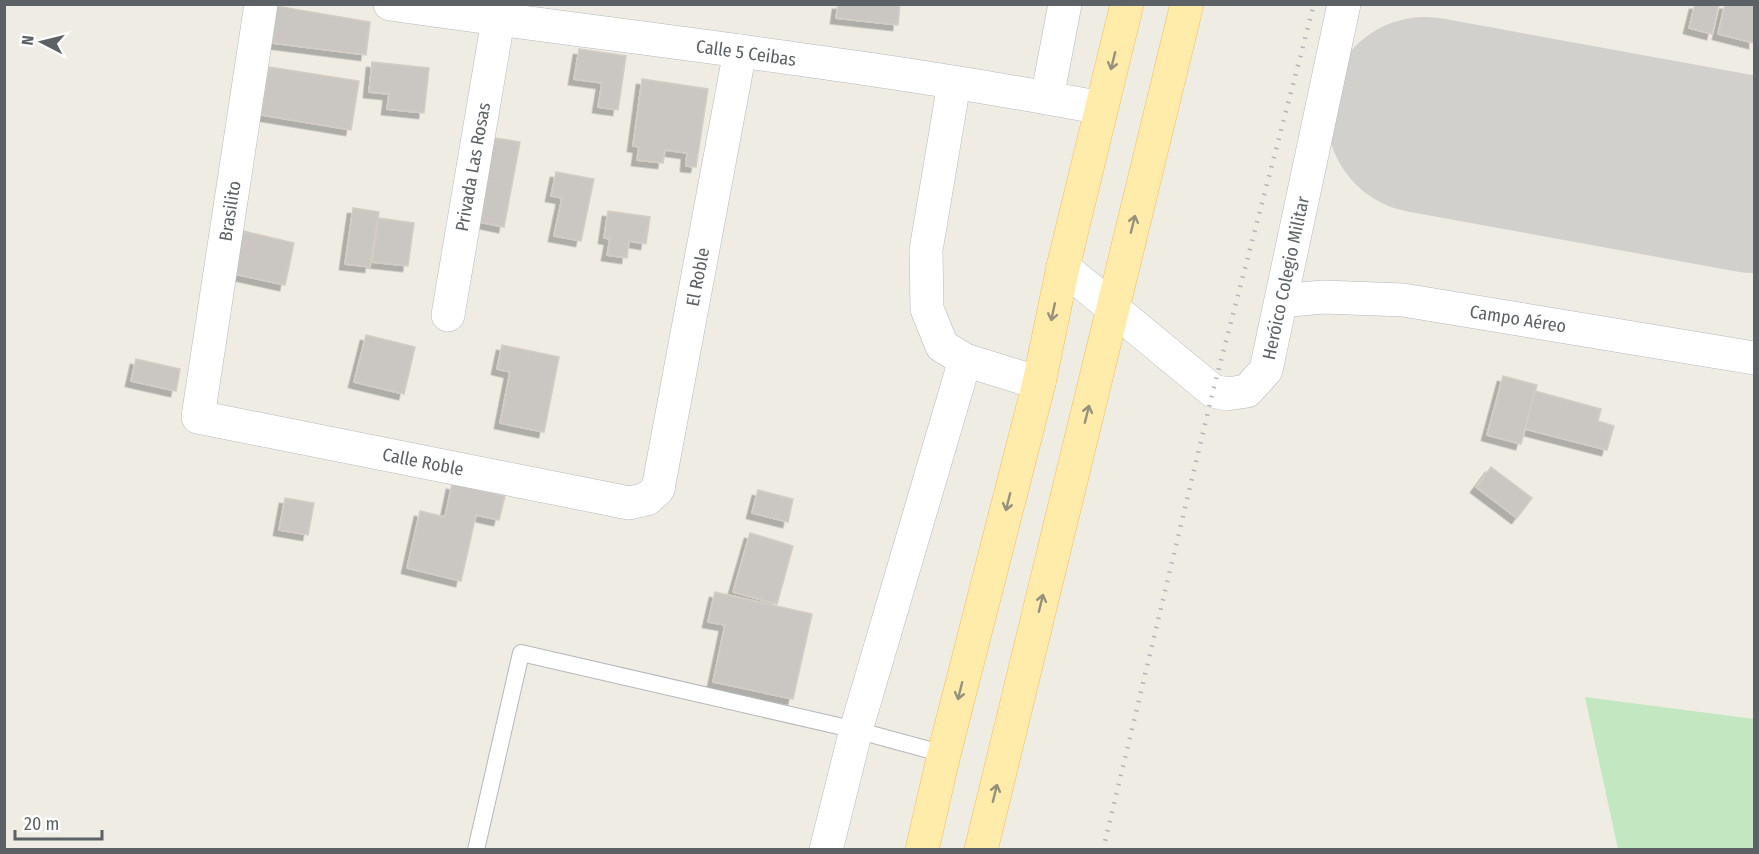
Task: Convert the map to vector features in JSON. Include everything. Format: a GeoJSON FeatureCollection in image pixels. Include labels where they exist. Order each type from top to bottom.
{"type":"FeatureCollection","features":[{"type":"Feature","properties":{"kind":"main road"},"geometry":{"type":"LineString","coordinates":[[921,849],[1039,383],[1063,267],[1127,4]]}},
{"type":"Feature","properties":{"kind":"main road"},"geometry":{"type":"LineString","coordinates":[[981,849],[1187,4]]}},
{"type":"Feature","properties":{"kind":"street","name":"Brasilito"},"geometry":{"type":"LineString","coordinates":[[198,417],[261,4]]}},
{"type":"Feature","properties":{"kind":"street","name":"Calle 5 Ceibas"},"geometry":{"type":"LineString","coordinates":[[390,4],[740,51],[1101,108]]}},
{"type":"Feature","properties":{"kind":"street"},"geometry":{"type":"LineString","coordinates":[[1047,98],[1065,4]]}},
{"type":"Feature","properties":{"kind":"street","name":"Heróico Colegio Militar"},"geometry":{"type":"LineString","coordinates":[[1063,267],[1213,391],[1227,394],[1247,392],[1266,370],[1344,4]]}},
{"type":"Feature","properties":{"kind":"street","name":"Privada Las Rosas"},"geometry":{"type":"LineString","coordinates":[[448,315],[498,20]]}},
{"type":"Feature","properties":{"kind":"street","name":"El Roble"},"geometry":{"type":"LineString","coordinates":[[647,499],[658,489],[740,51]]}},
{"type":"Feature","properties":{"kind":"street"},"geometry":{"type":"LineString","coordinates":[[954,84],[926,250],[927,309],[942,346],[964,360],[1039,383]]}},
{"type":"Feature","properties":{"kind":"street","name":"Campo Aéreo"},"geometry":{"type":"LineString","coordinates":[[1281,301],[1323,297],[1403,300],[1755,358]]}},
{"type":"Feature","properties":{"kind":"street"},"geometry":{"type":"LineString","coordinates":[[826,849],[856,730],[964,360]]}},
{"type":"Feature","properties":{"kind":"street","name":"Calle Roble"},"geometry":{"type":"LineString","coordinates":[[198,417],[629,503],[647,499]]}},
{"type":"Feature","properties":{"kind":"lane"},"geometry":{"type":"LineString","coordinates":[[476,849],[520,653],[856,730],[944,754]]}},
{"type":"Feature","properties":{"kind":"green space"},"geometry":{"type":"Polygon","coordinates":[[[1585,697],[1754,719],[1754,849],[1618,849],[1585,697]]]}},
{"type":"Feature","properties":{"kind":"building"},"geometry":{"type":"Polygon","coordinates":[[[838,4],[900,4],[898,25],[836,18],[838,4]]]}},
{"type":"Feature","properties":{"kind":"building"},"geometry":{"type":"Polygon","coordinates":[[[1695,4],[1719,4],[1712,34],[1689,28],[1695,4]]]}},
{"type":"Feature","properties":{"kind":"building"},"geometry":{"type":"Polygon","coordinates":[[[1725,4],[1754,4],[1754,43],[1718,34],[1725,4]]]}},
{"type":"Feature","properties":{"kind":"building"},"geometry":{"type":"Polygon","coordinates":[[[276,6],[370,22],[366,55],[273,43],[276,6]]]}},
{"type":"Feature","properties":{"kind":"building"},"geometry":{"type":"Polygon","coordinates":[[[579,49],[626,56],[618,110],[598,107],[602,83],[574,79],[579,49]]]}},
{"type":"Feature","properties":{"kind":"building"},"geometry":{"type":"Polygon","coordinates":[[[372,62],[429,68],[424,113],[387,109],[389,94],[369,92],[372,62]]]}},
{"type":"Feature","properties":{"kind":"building"},"geometry":{"type":"Polygon","coordinates":[[[269,67],[359,81],[351,130],[261,115],[269,67]]]}},
{"type":"Feature","properties":{"kind":"building"},"geometry":{"type":"Polygon","coordinates":[[[642,79],[708,89],[696,167],[686,166],[687,153],[665,150],[663,163],[637,160],[639,147],[633,146],[642,79]]]}},
{"type":"Feature","properties":{"kind":"building"},"geometry":{"type":"Polygon","coordinates":[[[489,137],[520,142],[504,227],[474,221],[489,137]]]}},
{"type":"Feature","properties":{"kind":"building"},"geometry":{"type":"Polygon","coordinates":[[[556,172],[594,179],[581,241],[554,236],[562,198],[551,196],[556,172]]]}},
{"type":"Feature","properties":{"kind":"building"},"geometry":{"type":"Polygon","coordinates":[[[353,208],[379,212],[370,267],[345,264],[353,208]]]}},
{"type":"Feature","properties":{"kind":"building"},"geometry":{"type":"Polygon","coordinates":[[[608,211],[650,217],[646,244],[629,241],[627,258],[607,255],[610,239],[604,238],[608,211]]]}},
{"type":"Feature","properties":{"kind":"building"},"geometry":{"type":"Polygon","coordinates":[[[378,218],[414,223],[408,266],[372,262],[378,218]]]}},
{"type":"Feature","properties":{"kind":"building"},"geometry":{"type":"Polygon","coordinates":[[[239,230],[294,243],[285,285],[230,273],[239,230]]]}},
{"type":"Feature","properties":{"kind":"building"},"geometry":{"type":"Polygon","coordinates":[[[366,335],[415,347],[404,394],[354,382],[366,335]]]}},
{"type":"Feature","properties":{"kind":"building"},"geometry":{"type":"Polygon","coordinates":[[[502,345],[559,357],[544,432],[500,423],[510,372],[497,369],[502,345]]]}},
{"type":"Feature","properties":{"kind":"building"},"geometry":{"type":"Polygon","coordinates":[[[136,359],[180,369],[176,391],[131,381],[136,359]]]}},
{"type":"Feature","properties":{"kind":"building"},"geometry":{"type":"Polygon","coordinates":[[[1503,376],[1537,385],[1521,444],[1487,435],[1503,376]]]}},
{"type":"Feature","properties":{"kind":"building"},"geometry":{"type":"Polygon","coordinates":[[[1535,391],[1601,409],[1598,421],[1614,426],[1607,450],[1525,429],[1535,391]]]}},
{"type":"Feature","properties":{"kind":"building"},"geometry":{"type":"Polygon","coordinates":[[[1491,467],[1532,498],[1517,518],[1476,487],[1491,467]]]}},
{"type":"Feature","properties":{"kind":"building"},"geometry":{"type":"Polygon","coordinates":[[[452,484],[505,496],[499,520],[476,515],[461,581],[407,568],[420,511],[445,517],[452,484]]]}},
{"type":"Feature","properties":{"kind":"building"},"geometry":{"type":"Polygon","coordinates":[[[758,490],[793,499],[788,522],[752,513],[758,490]]]}},
{"type":"Feature","properties":{"kind":"building"},"geometry":{"type":"Polygon","coordinates":[[[285,498],[314,503],[308,535],[279,530],[285,498]]]}},
{"type":"Feature","properties":{"kind":"building"},"geometry":{"type":"Polygon","coordinates":[[[750,533],[793,546],[777,604],[733,592],[750,533]]]}},
{"type":"Feature","properties":{"kind":"building"},"geometry":{"type":"Polygon","coordinates":[[[715,592],[812,614],[793,699],[713,682],[725,625],[708,622],[715,592]]]}},
{"type":"Feature","properties":{"kind":"runway"},"geometry":{"type":"LineString","coordinates":[[1425,115],[1754,175]]}},
{"type":"Feature","properties":{"kind":"railway"},"geometry":{"type":"LineString","coordinates":[[1103,850],[1213,391],[1314,4]]}}]}
